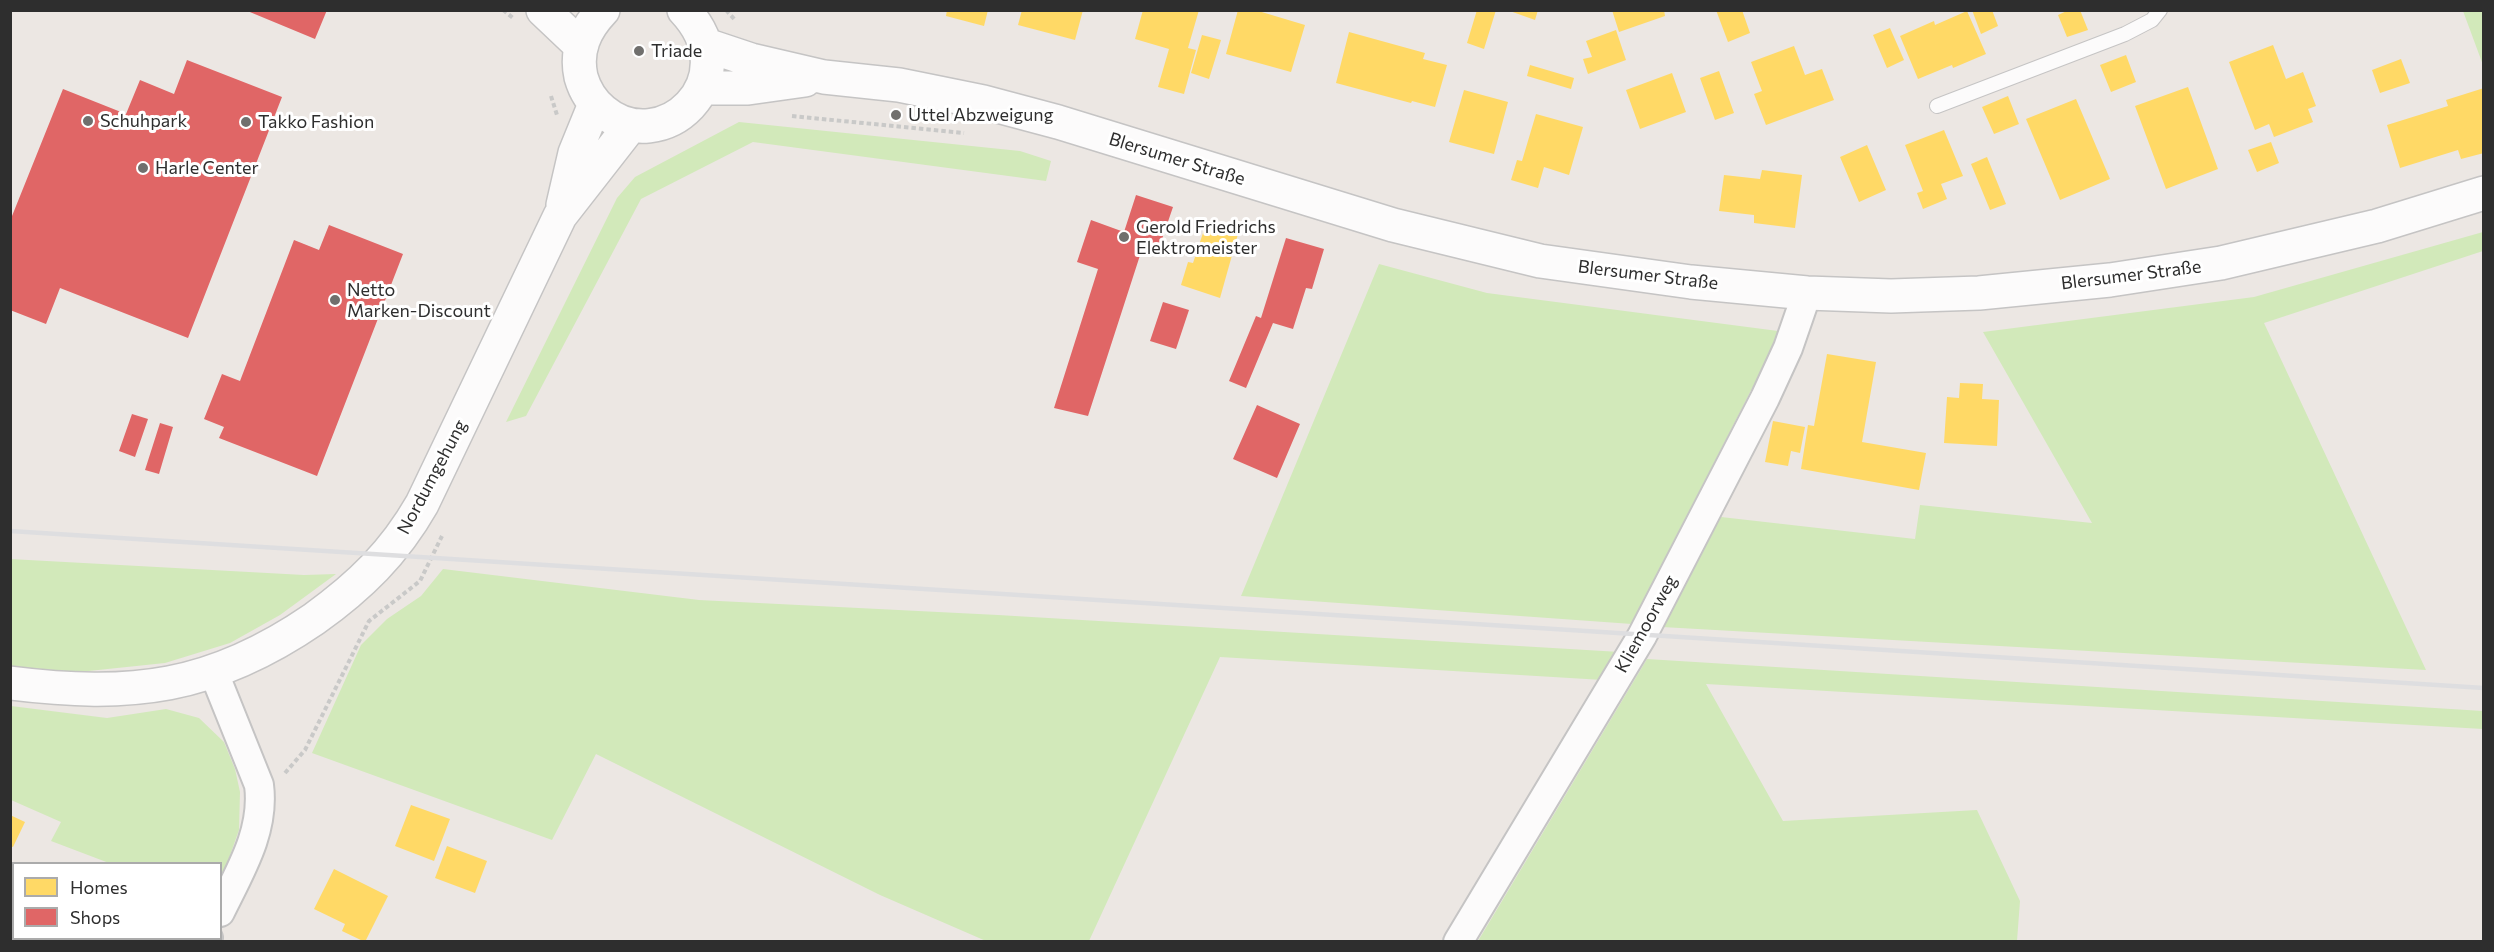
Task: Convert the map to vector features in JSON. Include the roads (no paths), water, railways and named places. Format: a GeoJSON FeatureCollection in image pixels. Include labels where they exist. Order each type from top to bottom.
{"type":"FeatureCollection","features":[{"type":"Feature","properties":{"kind":"main road"},"geometry":{"type":"LineString","coordinates":[[543,10],[581,46]]}},
{"type":"Feature","properties":{"kind":"main road"},"geometry":{"type":"LineString","coordinates":[[603,11],[588,27],[581,46],[579,66],[584,87],[595,104],[611,118],[632,125],[653,125],[674,118],[690,105],[703,88],[709,69],[706,45],[698,25],[684,10]]}},
{"type":"Feature","properties":{"kind":"main road","name":"Blersumer Straße"},"geometry":{"type":"LineString","coordinates":[[706,45],[751,60],[824,77],[899,85],[983,102],[1058,122],[1393,225],[1540,261],[1691,282],[1807,293],[1890,296],[1979,293],[2132,277],[2232,261],[2377,226],[2484,193]]}},
{"type":"Feature","properties":{"kind":"main road","name":"Blersumer Straße"},"geometry":{"type":"LineString","coordinates":[[703,88],[748,88],[824,77]]}},
{"type":"Feature","properties":{"kind":"main road","name":"Nordumgehung"},"geometry":{"type":"LineString","coordinates":[[10,683],[48,688],[104,690],[162,686],[214,673],[279,642],[323,612],[365,579],[406,531],[422,504],[560,216],[575,153],[595,104]]}},
{"type":"Feature","properties":{"kind":"main road","name":"Nordumgehung"},"geometry":{"type":"LineString","coordinates":[[560,216],[632,125]]}},
{"type":"Feature","properties":{"kind":"street","name":"Kliemoorweg"},"geometry":{"type":"LineString","coordinates":[[1458,942],[1641,636],[1765,398],[1788,348],[1807,293]]}},
{"type":"Feature","properties":{"kind":"street"},"geometry":{"type":"LineString","coordinates":[[214,673],[259,785],[261,802],[258,827],[222,908]]}},
{"type":"Feature","properties":{"kind":"lane"},"geometry":{"type":"LineString","coordinates":[[1937,106],[2125,34],[2152,20],[2160,10]]}},
{"type":"Feature","properties":{"kind":"railway"},"geometry":{"type":"LineString","coordinates":[[10,531],[2484,688]]}},
{"type":"Feature","properties":{"kind":"place","name":"Triade"},"geometry":{"type":"Point","coordinates":[639,51]}},
{"type":"Feature","properties":{"kind":"place","name":"Uttel Abzweigung"},"geometry":{"type":"Point","coordinates":[896,115]}},
{"type":"Feature","properties":{"kind":"place","name":"Schuhpark"},"geometry":{"type":"Point","coordinates":[88,121]}},
{"type":"Feature","properties":{"kind":"place","name":"Takko Fashion"},"geometry":{"type":"Point","coordinates":[246,122]}},
{"type":"Feature","properties":{"kind":"place","name":"Harle Center"},"geometry":{"type":"Point","coordinates":[143,168]}},
{"type":"Feature","properties":{"kind":"place","name":"Gerold Friedrichs Elektromeister"},"geometry":{"type":"Point","coordinates":[1124,237]}},
{"type":"Feature","properties":{"kind":"place","name":"Netto Marken-Discount"},"geometry":{"type":"Point","coordinates":[335,300]}}]}
